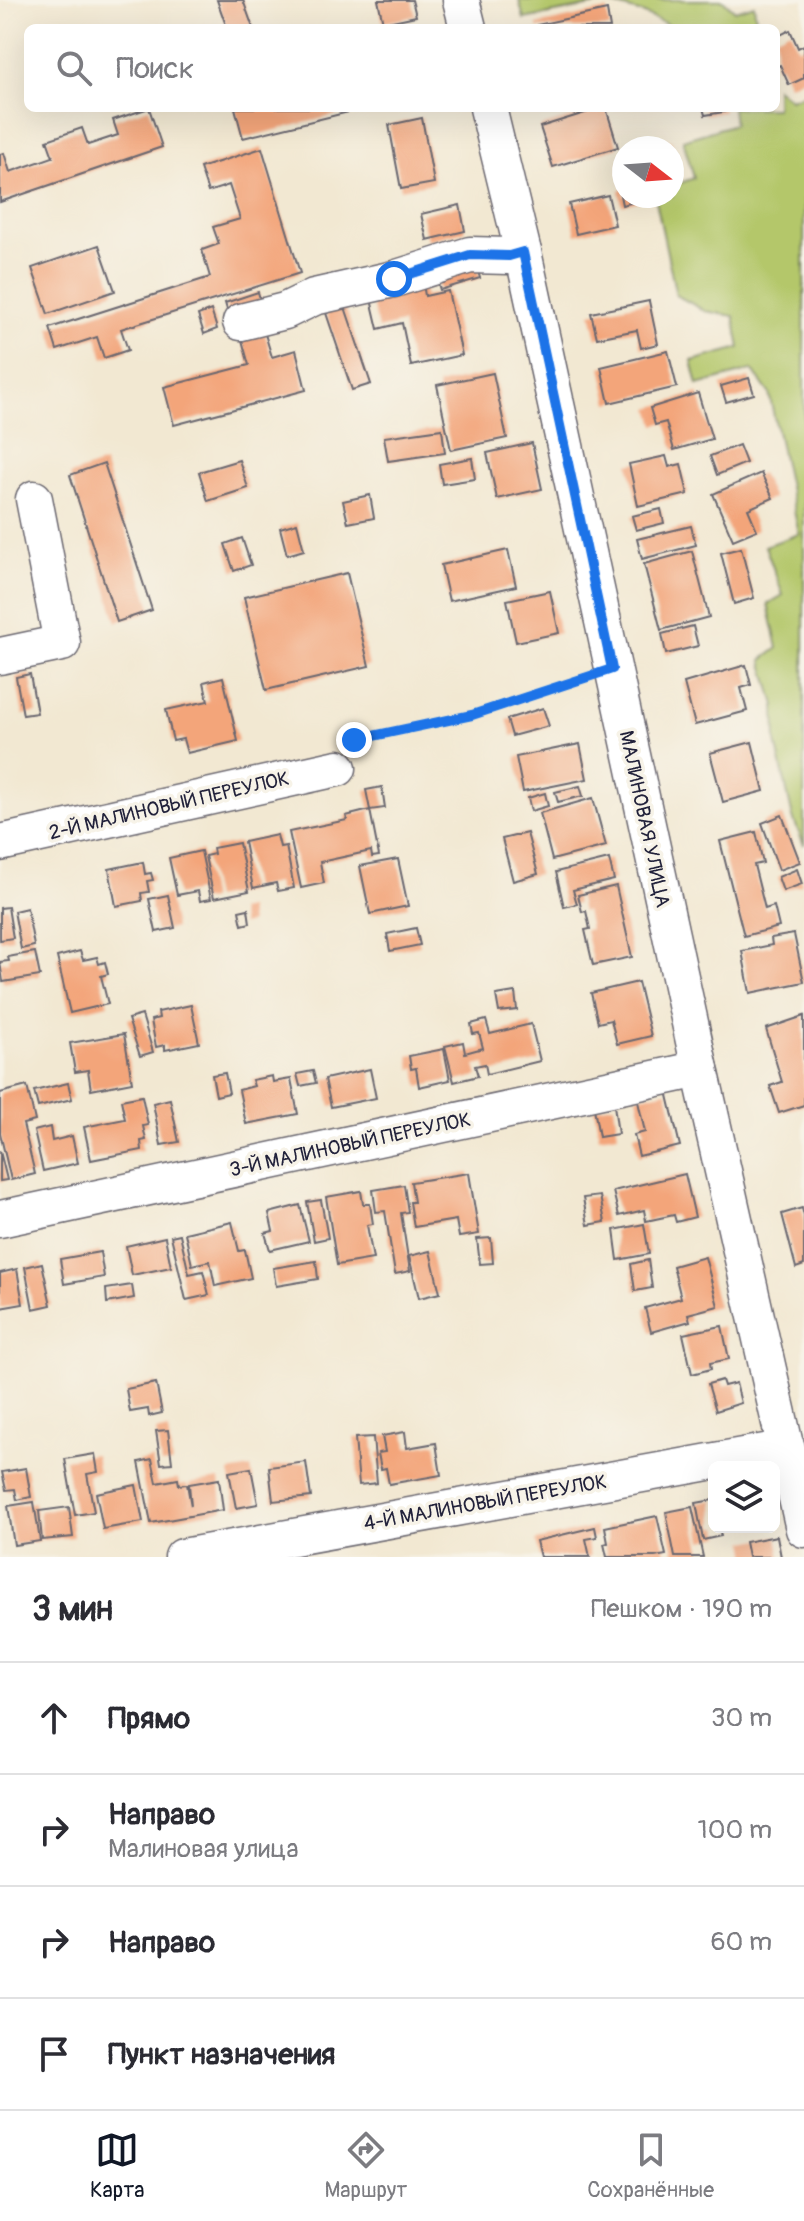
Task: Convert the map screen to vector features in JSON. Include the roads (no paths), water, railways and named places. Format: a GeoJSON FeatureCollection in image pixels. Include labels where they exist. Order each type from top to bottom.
{"type":"FeatureCollection","features":[{"type":"Feature","properties":{"kind":"street","name":"МАЛИНОВАЯ УЛИЦА"},"geometry":{"type":"LineString","coordinates":[[489,112],[523,252],[700,1069],[804,1529]]}},
{"type":"Feature","properties":{"kind":"street"},"geometry":{"type":"LineString","coordinates":[[241,322],[285,311],[314,297],[394,279],[470,255],[509,256],[523,252]]}},
{"type":"Feature","properties":{"kind":"street"},"geometry":{"type":"LineString","coordinates":[[0,656],[62,643],[34,499]]}},
{"type":"Feature","properties":{"kind":"street","name":"2-Й МАЛИНОВЫЙ ПЕРЕУЛОК"},"geometry":{"type":"LineString","coordinates":[[0,843],[338,768]]}},
{"type":"Feature","properties":{"kind":"street","name":"3-Й МАЛИНОВЫЙ ПЕРЕУЛОК"},"geometry":{"type":"LineString","coordinates":[[0,1219],[700,1069]]}},
{"type":"Feature","properties":{"kind":"street","name":"4-Й МАЛИНОВЫЙ ПЕРЕУЛОК"},"geometry":{"type":"LineString","coordinates":[[183,1557],[787,1448]]}}]}
